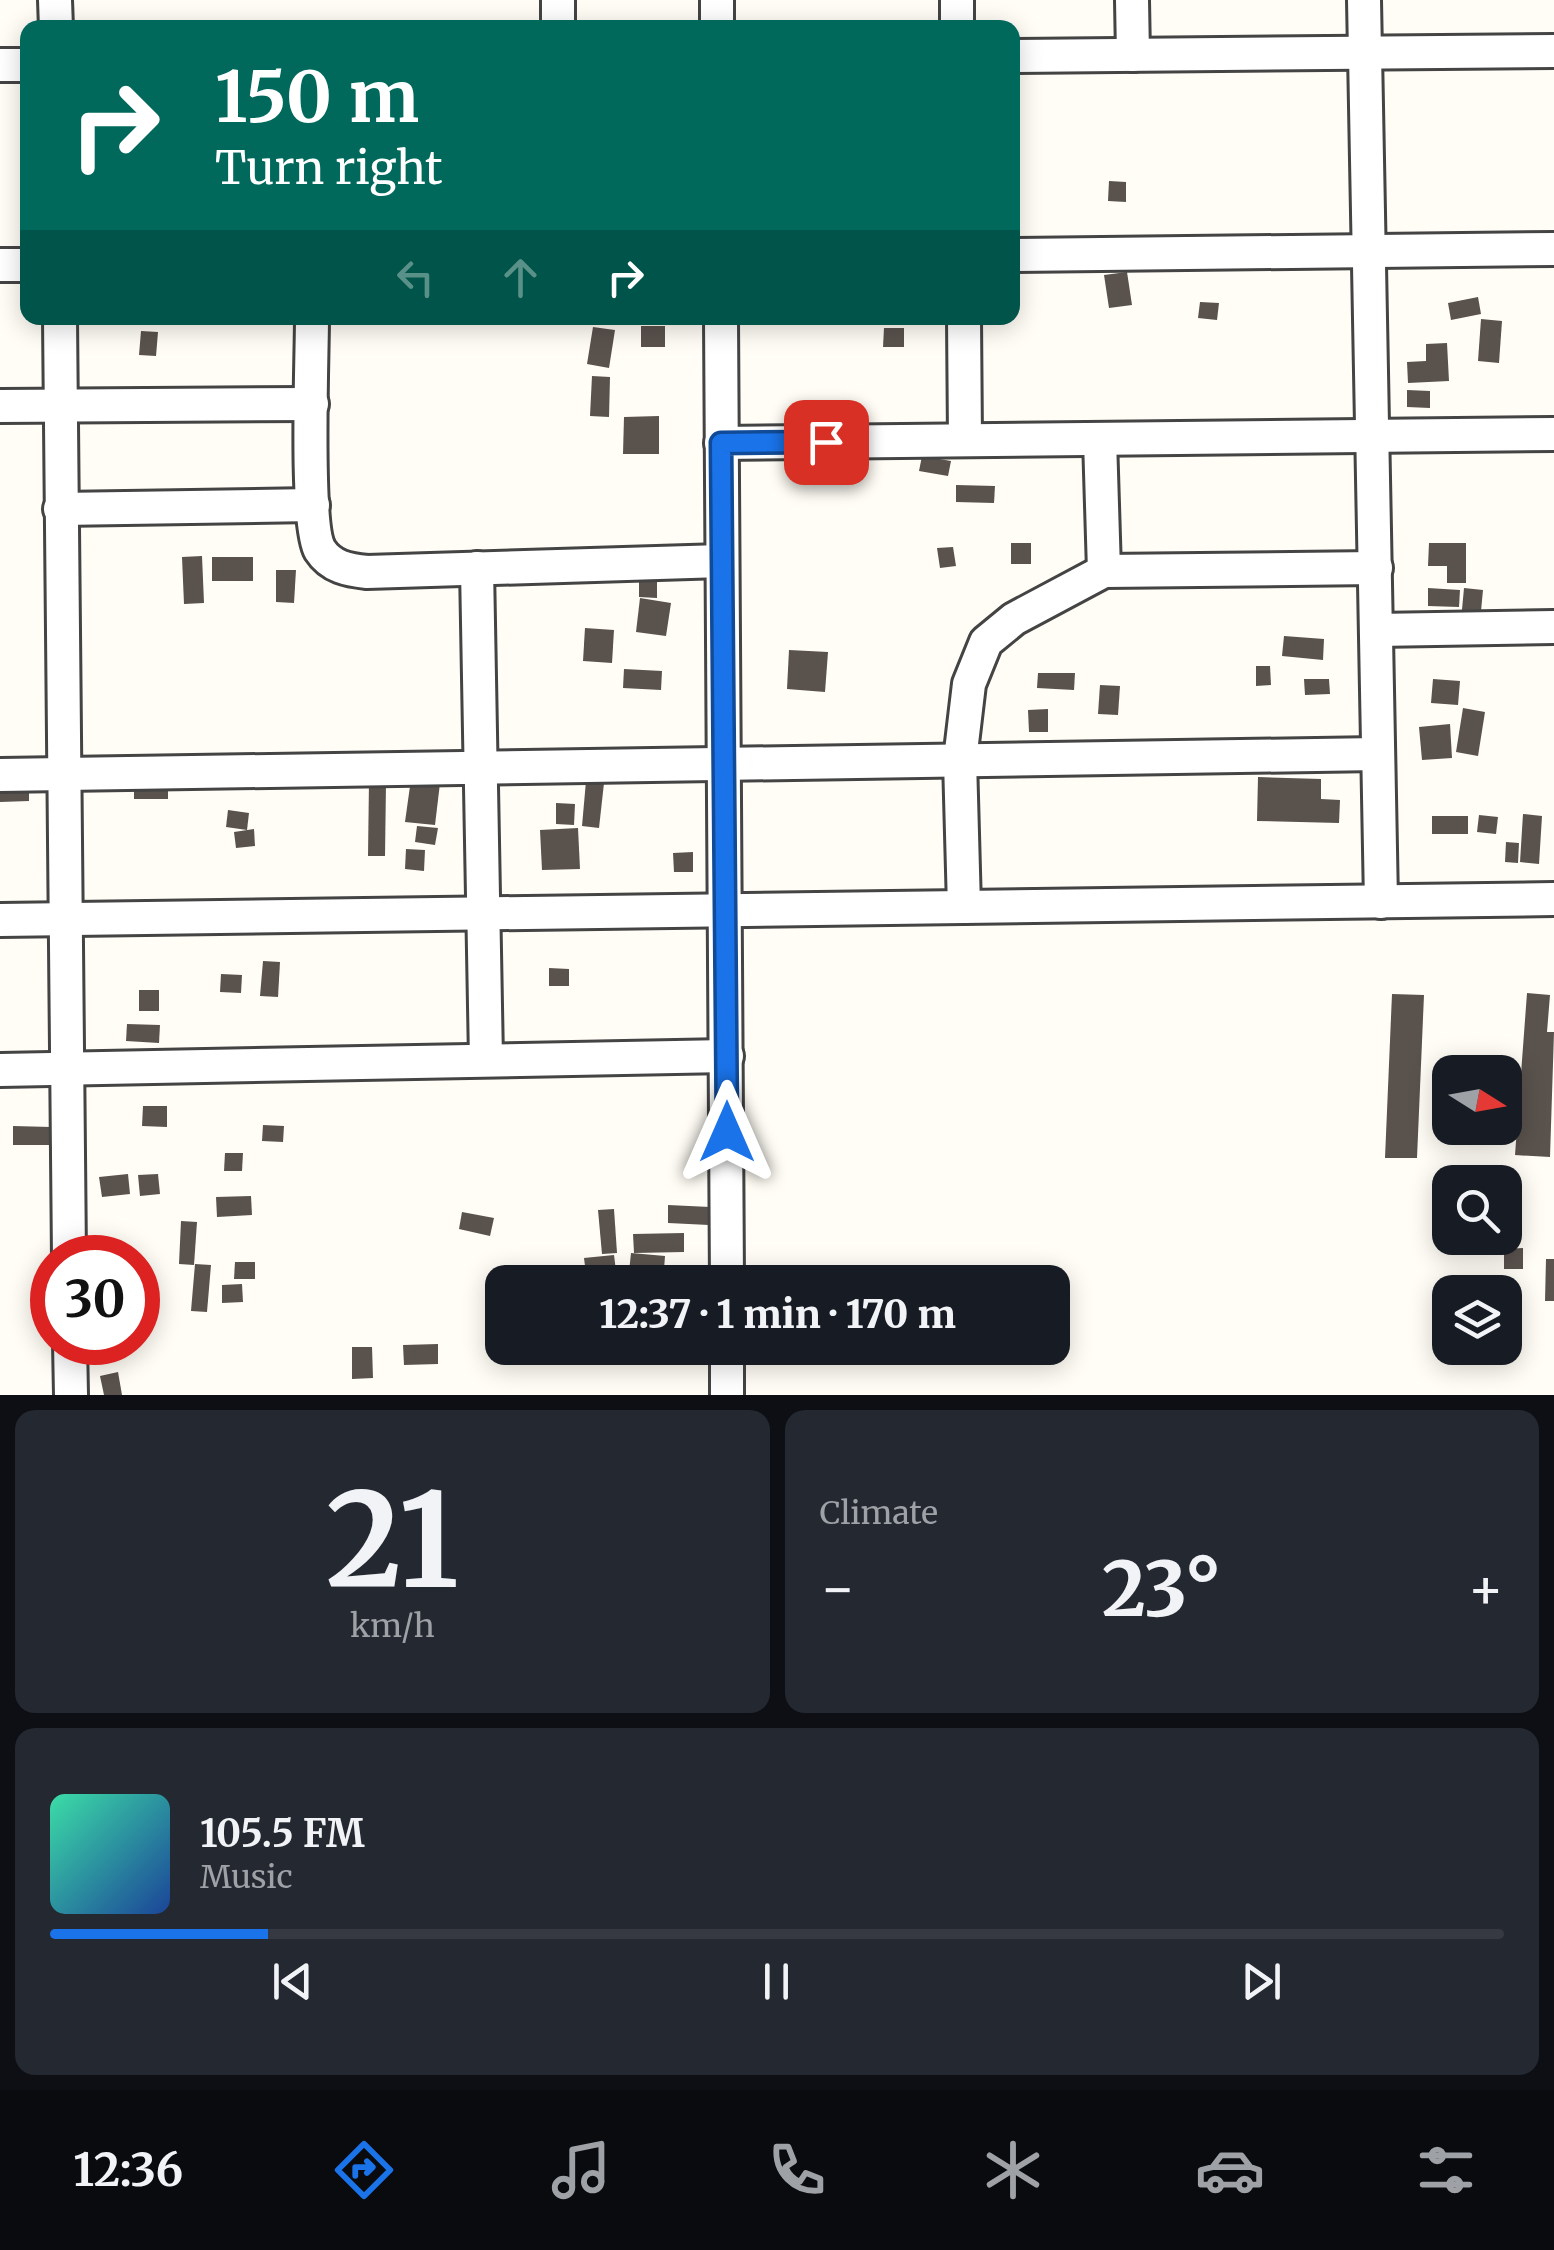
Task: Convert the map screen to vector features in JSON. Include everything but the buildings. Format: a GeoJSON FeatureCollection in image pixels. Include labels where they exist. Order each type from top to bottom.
{"type":"FeatureCollection","features":[{"type":"Feature","properties":{"kind":"street"},"geometry":{"type":"LineString","coordinates":[[1132,0],[1133,55]]}},
{"type":"Feature","properties":{"kind":"street"},"geometry":{"type":"LineString","coordinates":[[1364,0],[1381,902]]}},
{"type":"Feature","properties":{"kind":"street"},"geometry":{"type":"LineString","coordinates":[[1020,56],[1554,52]]}},
{"type":"Feature","properties":{"kind":"street"},"geometry":{"type":"LineString","coordinates":[[1020,254],[1554,249]]}},
{"type":"Feature","properties":{"kind":"street"},"geometry":{"type":"LineString","coordinates":[[60,325],[69,1235]]}},
{"type":"Feature","properties":{"kind":"street"},"geometry":{"type":"LineString","coordinates":[[312,325],[313,505],[318,547],[332,564],[367,572],[722,561]]}},
{"type":"Feature","properties":{"kind":"street"},"geometry":{"type":"LineString","coordinates":[[720,325],[727,1265]]}},
{"type":"Feature","properties":{"kind":"street"},"geometry":{"type":"LineString","coordinates":[[964,325],[965,440]]}},
{"type":"Feature","properties":{"kind":"street"},"geometry":{"type":"LineString","coordinates":[[0,406],[312,404]]}},
{"type":"Feature","properties":{"kind":"street"},"geometry":{"type":"LineString","coordinates":[[721,443],[1554,434]]}},
{"type":"Feature","properties":{"kind":"street"},"geometry":{"type":"LineString","coordinates":[[1100,439],[1104,572]]}},
{"type":"Feature","properties":{"kind":"street"},"geometry":{"type":"LineString","coordinates":[[60,509],[313,505]]}},
{"type":"Feature","properties":{"kind":"street"},"geometry":{"type":"LineString","coordinates":[[478,568],[478,768],[486,1060]]}},
{"type":"Feature","properties":{"kind":"street"},"geometry":{"type":"LineString","coordinates":[[964,907],[960,760],[969,684],[986,642],[1014,619],[1104,572],[1376,568]]}},
{"type":"Feature","properties":{"kind":"street"},"geometry":{"type":"LineString","coordinates":[[1376,630],[1554,627]]}},
{"type":"Feature","properties":{"kind":"street"},"geometry":{"type":"LineString","coordinates":[[0,775],[1378,754]]}},
{"type":"Feature","properties":{"kind":"street"},"geometry":{"type":"LineString","coordinates":[[0,920],[1554,900]]}},
{"type":"Feature","properties":{"kind":"street"},"geometry":{"type":"LineString","coordinates":[[0,1070],[727,1056]]}},
{"type":"Feature","properties":{"kind":"street"},"geometry":{"type":"LineString","coordinates":[[70,1365],[71,1395]]}},
{"type":"Feature","properties":{"kind":"street"},"geometry":{"type":"LineString","coordinates":[[726,1365],[726,1395]]}},
{"type":"Feature","properties":{"kind":"route"},"geometry":{"type":"LineString","coordinates":[[727,1132],[721,443],[826,442]]}}]}
